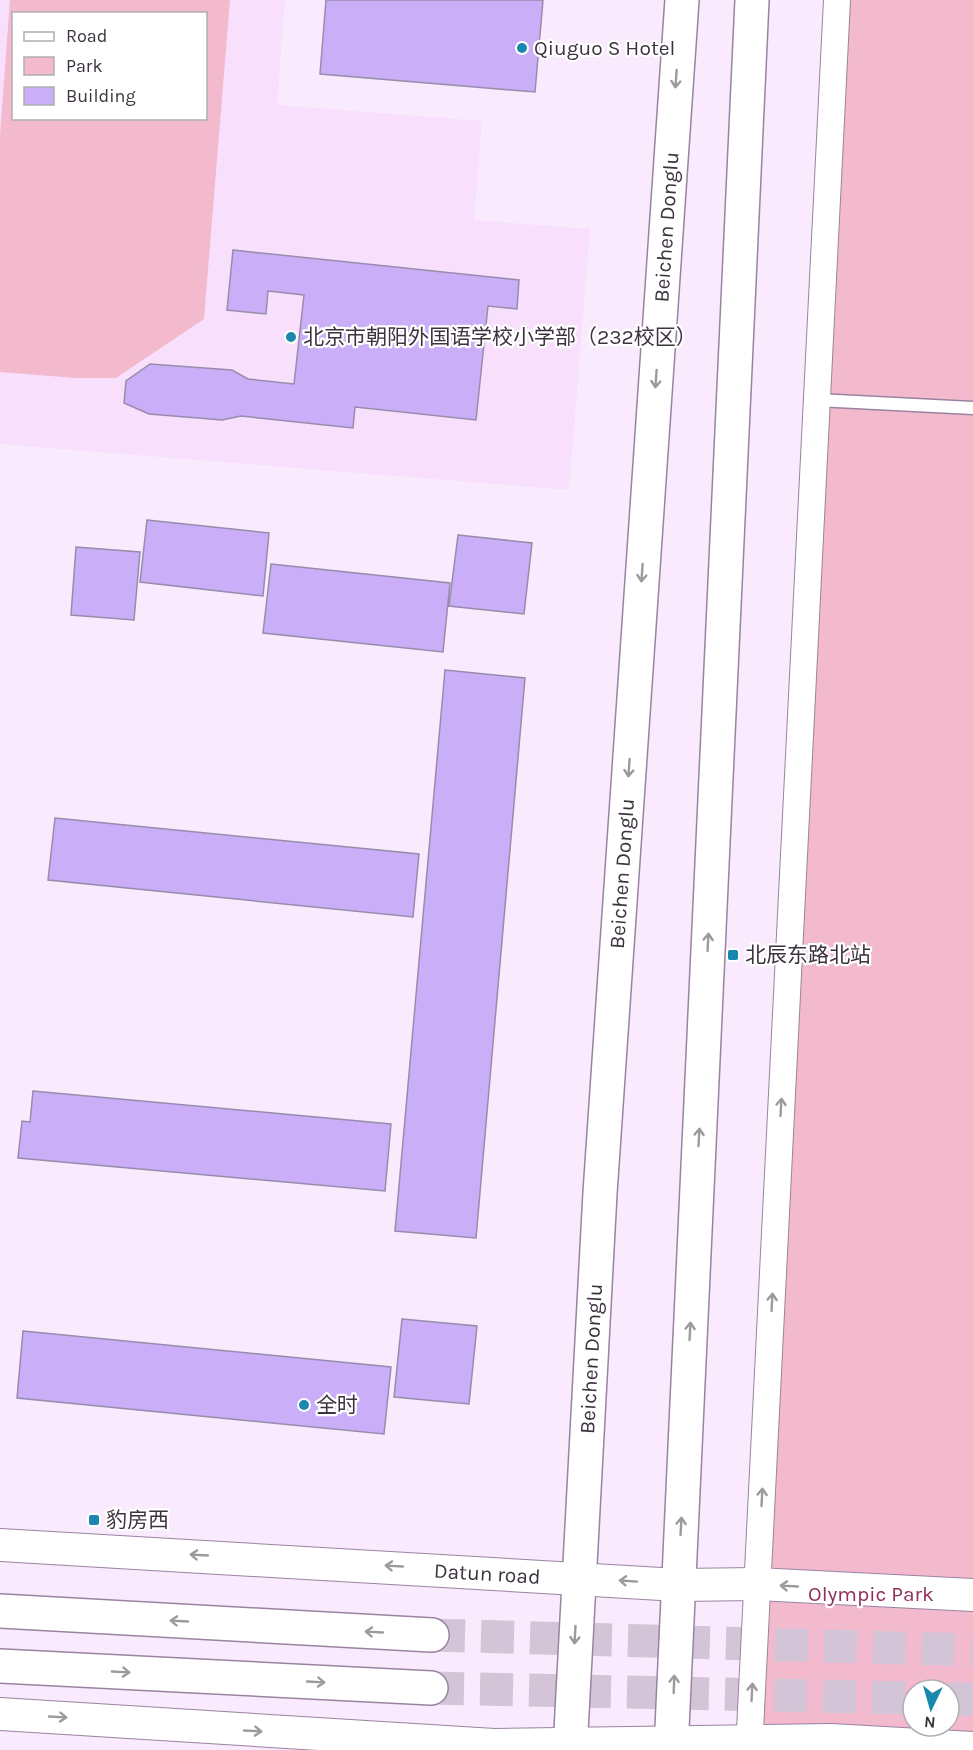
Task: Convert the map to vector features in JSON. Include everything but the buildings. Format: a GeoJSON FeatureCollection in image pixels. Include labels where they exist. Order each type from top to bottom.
{"type":"FeatureCollection","features":[{"type":"Feature","properties":{"kind":"main road","name":"Beichen Donglu"},"geometry":{"type":"LineString","coordinates":[[570,1747],[601,1181],[682,0]]}},
{"type":"Feature","properties":{"kind":"main road"},"geometry":{"type":"LineString","coordinates":[[671,1746],[752,0]]}},
{"type":"Feature","properties":{"kind":"main road"},"geometry":{"type":"LineString","coordinates":[[0,1611],[432,1635]]}},
{"type":"Feature","properties":{"kind":"main road"},"geometry":{"type":"LineString","coordinates":[[0,1666],[431,1688]]}},
{"type":"Feature","properties":{"kind":"street"},"geometry":{"type":"LineString","coordinates":[[750,1746],[837,0]]}},
{"type":"Feature","properties":{"kind":"street","name":"Datun road"},"geometry":{"type":"LineString","coordinates":[[0,1545],[578,1577],[678,1585],[757,1584],[973,1595]]}},
{"type":"Feature","properties":{"kind":"street"},"geometry":{"type":"LineString","coordinates":[[0,1714],[494,1745],[750,1746],[831,1740],[973,1748]]}},
{"type":"Feature","properties":{"kind":"lane"},"geometry":{"type":"LineString","coordinates":[[817,400],[973,408]]}},
{"type":"Feature","properties":{"kind":"shaded area","name":"北京市朝阳外国语学校小学部（232校区）"},"geometry":{"type":"Polygon","coordinates":[[[0,0],[285,0],[277,105],[482,121],[474,220],[590,229],[569,490],[0,444],[0,0]]]}},
{"type":"Feature","properties":{"kind":"green space"},"geometry":{"type":"Polygon","coordinates":[[[10,0],[230,0],[204,319],[116,378],[75,378],[0,372],[0,135],[10,0]]]}},
{"type":"Feature","properties":{"kind":"green space","name":"Olympic Park"},"geometry":{"type":"Polygon","coordinates":[[[847,0],[973,0],[973,1750],[760,1750],[847,0]]]}},
{"type":"Feature","properties":{"kind":"tunnel"},"geometry":{"type":"LineString","coordinates":[[432,1635],[973,1650]]}},
{"type":"Feature","properties":{"kind":"tunnel"},"geometry":{"type":"LineString","coordinates":[[431,1688],[901,1698]]}},
{"type":"Feature","properties":{"kind":"tunnel"},"geometry":{"type":"LineString","coordinates":[[961,1699],[973,1699]]}},
{"type":"Feature","properties":{"kind":"place","name":"Qiuguo S Hotel"},"geometry":{"type":"Point","coordinates":[522,48]}},
{"type":"Feature","properties":{"kind":"place","name":"北京市朝阳外国语学校小学部（232校区）"},"geometry":{"type":"Point","coordinates":[291,337]}},
{"type":"Feature","properties":{"kind":"place","name":"北辰东路北站"},"geometry":{"type":"Point","coordinates":[733,955]}},
{"type":"Feature","properties":{"kind":"place","name":"全时"},"geometry":{"type":"Point","coordinates":[304,1405]}},
{"type":"Feature","properties":{"kind":"place","name":"豹房西"},"geometry":{"type":"Point","coordinates":[94,1520]}}]}
